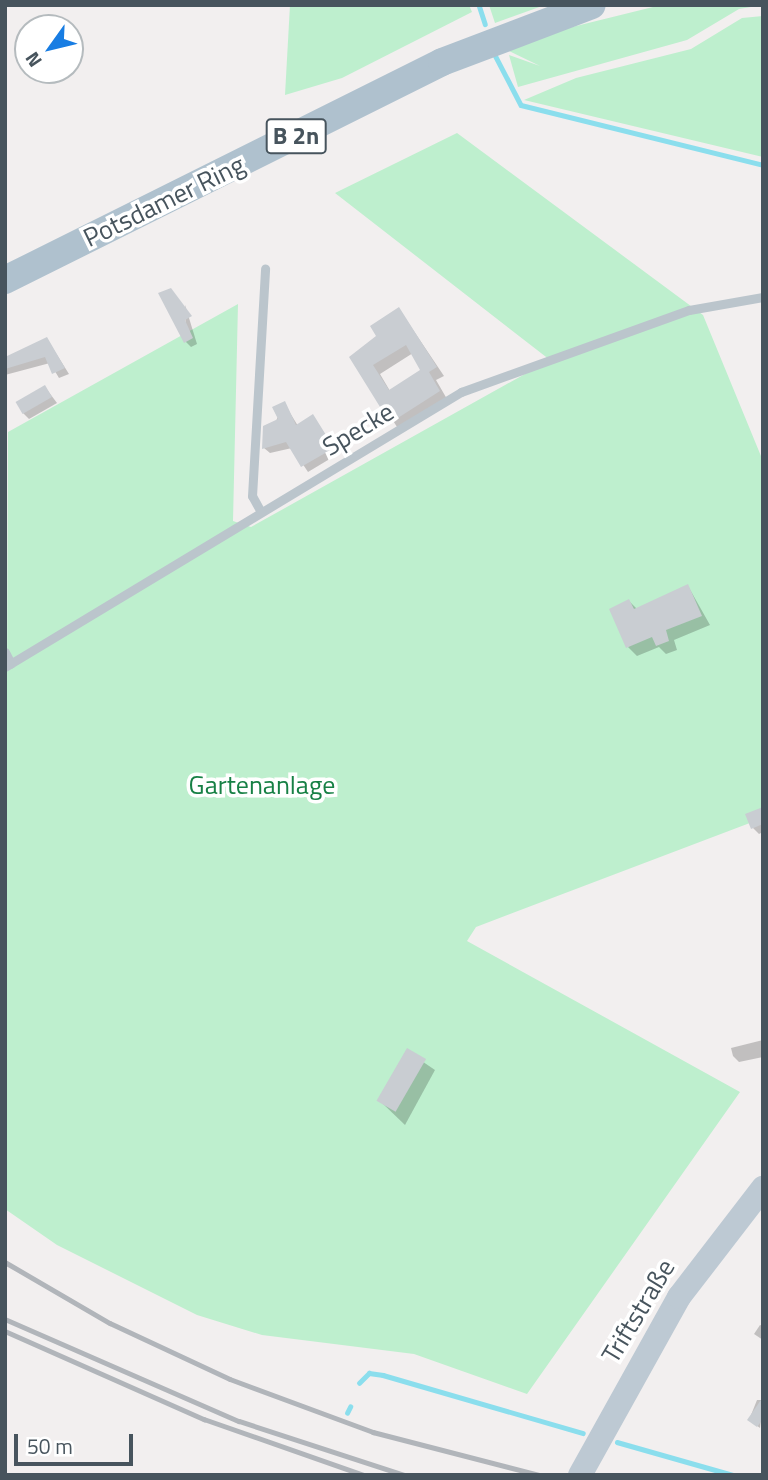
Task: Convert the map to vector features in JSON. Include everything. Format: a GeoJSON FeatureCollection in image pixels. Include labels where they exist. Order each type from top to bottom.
{"type":"FeatureCollection","features":[{"type":"Feature","properties":{"kind":"main road","name":"Potsdamer Ring"},"geometry":{"type":"LineString","coordinates":[[5,281],[442,62],[592,5]]}},
{"type":"Feature","properties":{"kind":"main road","name":"Triftstraße"},"geometry":{"type":"LineString","coordinates":[[580,1475],[679,1297],[763,1188]]}},
{"type":"Feature","properties":{"kind":"lane"},"geometry":{"type":"LineString","coordinates":[[261,512],[253,496],[265,268]]}},
{"type":"Feature","properties":{"kind":"lane","name":"Specke"},"geometry":{"type":"LineString","coordinates":[[8,666],[461,393],[689,310],[763,297]]}},
{"type":"Feature","properties":{"kind":"lane"},"geometry":{"type":"LineString","coordinates":[[5,652],[8,666]]}},
{"type":"Feature","properties":{"kind":"green space"},"geometry":{"type":"Polygon","coordinates":[[[290,5],[469,5],[472,12],[342,78],[285,95],[290,5]]]}},
{"type":"Feature","properties":{"kind":"green space"},"geometry":{"type":"Polygon","coordinates":[[[489,5],[545,5],[495,23],[489,5]]]}},
{"type":"Feature","properties":{"kind":"green space"},"geometry":{"type":"Polygon","coordinates":[[[763,5],[739,9],[687,40],[518,87],[509,55],[540,66],[509,51],[564,29],[653,7],[763,5]]]}},
{"type":"Feature","properties":{"kind":"green space"},"geometry":{"type":"Polygon","coordinates":[[[763,16],[763,157],[524,100],[576,78],[691,49],[742,18],[763,16]]]}},
{"type":"Feature","properties":{"kind":"green space","name":"Gartenanlage"},"geometry":{"type":"Polygon","coordinates":[[[457,133],[703,315],[763,461],[763,818],[476,927],[467,941],[740,1092],[527,1394],[414,1354],[262,1335],[197,1315],[57,1245],[5,1209],[8,432],[238,304],[233,521],[251,527],[550,360],[335,193],[457,133]]]}},
{"type":"Feature","properties":{"kind":"building"},"geometry":{"type":"Polygon","coordinates":[[[171,288],[192,316],[185,320],[193,338],[184,343],[158,293],[171,288]]]}},
{"type":"Feature","properties":{"kind":"building"},"geometry":{"type":"Polygon","coordinates":[[[399,307],[437,367],[429,372],[440,391],[390,423],[349,357],[376,336],[370,326],[399,307]],[[406,345],[373,365],[389,390],[420,370],[406,345]]]}},
{"type":"Feature","properties":{"kind":"building"},"geometry":{"type":"Polygon","coordinates":[[[47,337],[65,368],[52,374],[45,357],[5,369],[5,357],[47,337]]]}},
{"type":"Feature","properties":{"kind":"building"},"geometry":{"type":"Polygon","coordinates":[[[45,385],[52,397],[23,414],[16,402],[45,385]]]}},
{"type":"Feature","properties":{"kind":"building"},"geometry":{"type":"Polygon","coordinates":[[[285,401],[296,425],[313,414],[334,448],[301,467],[286,442],[262,449],[263,426],[278,419],[272,407],[285,401]]]}},
{"type":"Feature","properties":{"kind":"building"},"geometry":{"type":"Polygon","coordinates":[[[688,584],[702,616],[666,630],[669,641],[656,646],[652,637],[626,648],[609,609],[629,599],[634,609],[688,584]]]}},
{"type":"Feature","properties":{"kind":"building"},"geometry":{"type":"Polygon","coordinates":[[[763,807],[763,824],[751,829],[745,814],[763,807]]]}},
{"type":"Feature","properties":{"kind":"building"},"geometry":{"type":"Polygon","coordinates":[[[407,1048],[426,1059],[396,1112],[376,1101],[407,1048]]]}},
{"type":"Feature","properties":{"kind":"building"},"geometry":{"type":"Polygon","coordinates":[[[763,1397],[763,1419],[757,1427],[747,1420],[763,1397]]]}},
{"type":"Feature","properties":{"kind":"waterway"},"geometry":{"type":"LineString","coordinates":[[479,5],[485,24]]}},
{"type":"Feature","properties":{"kind":"waterway"},"geometry":{"type":"LineString","coordinates":[[495,55],[521,105],[763,165]]}},
{"type":"Feature","properties":{"kind":"waterway"},"geometry":{"type":"LineString","coordinates":[[359,1383],[369,1373],[383,1375],[583,1433]]}},
{"type":"Feature","properties":{"kind":"waterway"},"geometry":{"type":"LineString","coordinates":[[347,1413],[350,1407]]}},
{"type":"Feature","properties":{"kind":"waterway"},"geometry":{"type":"LineString","coordinates":[[617,1442],[733,1475]]}},
{"type":"Feature","properties":{"kind":"railway"},"geometry":{"type":"LineString","coordinates":[[5,1262],[110,1323],[230,1379],[373,1432],[539,1475]]}},
{"type":"Feature","properties":{"kind":"railway"},"geometry":{"type":"LineString","coordinates":[[5,1319],[239,1421],[404,1475]]}},
{"type":"Feature","properties":{"kind":"railway"},"geometry":{"type":"LineString","coordinates":[[5,1331],[204,1419],[364,1475]]}}]}
